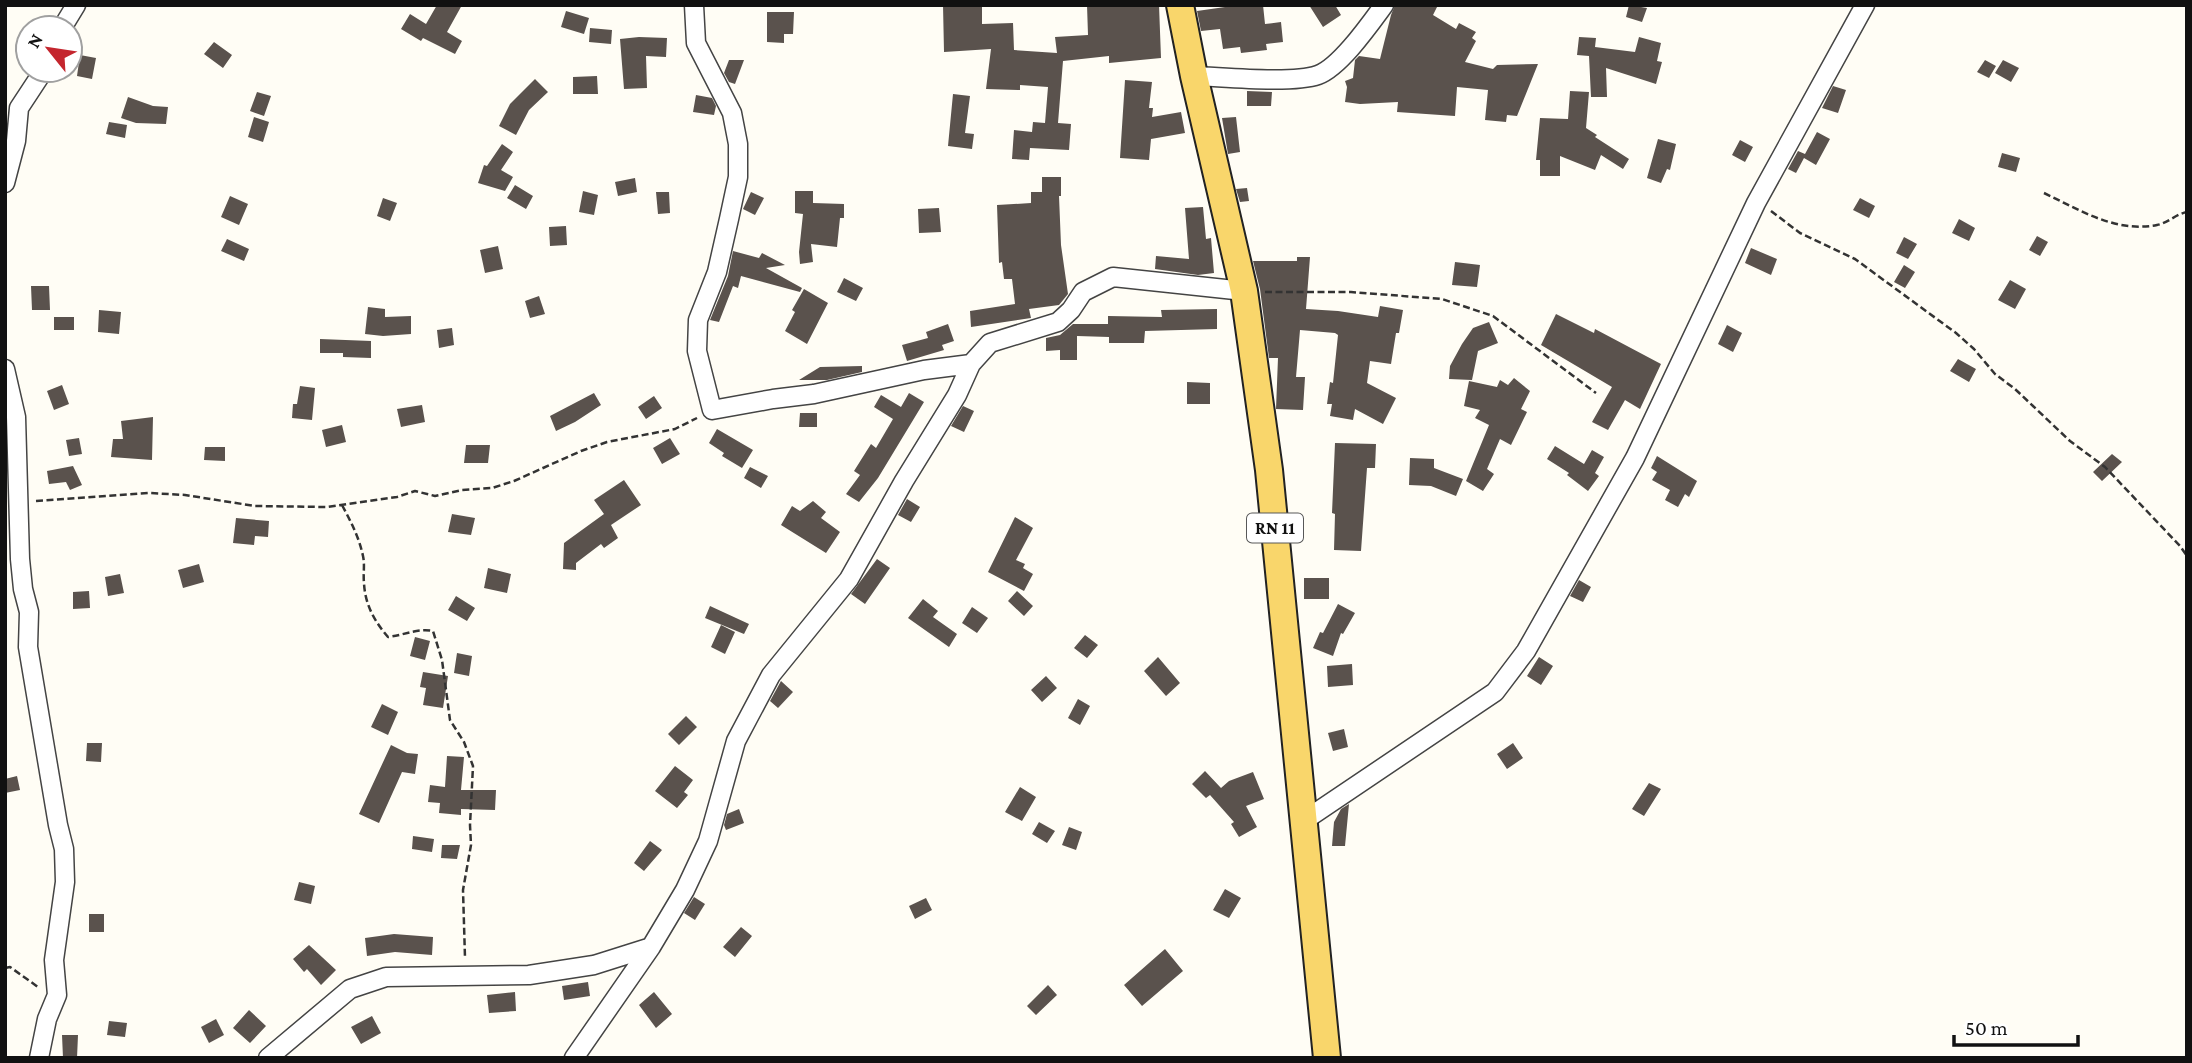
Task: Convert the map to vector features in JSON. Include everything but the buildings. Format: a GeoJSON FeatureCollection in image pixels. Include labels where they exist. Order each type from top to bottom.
{"type":"FeatureCollection","features":[{"type":"Feature","properties":{"kind":"main road","name":"RN 11"},"geometry":{"type":"LineString","coordinates":[[1180,5],[1244,291],[1269,470],[1327,1058]]}},
{"type":"Feature","properties":{"kind":"street"},"geometry":{"type":"LineString","coordinates":[[695,5],[696,43],[732,113],[738,144],[738,177],[717,272],[698,320],[697,351],[712,410],[814,394],[924,370],[971,364]]}},
{"type":"Feature","properties":{"kind":"street"},"geometry":{"type":"LineString","coordinates":[[1194,76],[1293,79],[1319,75],[1343,56],[1384,5]]}},
{"type":"Feature","properties":{"kind":"street"},"geometry":{"type":"LineString","coordinates":[[1305,820],[1495,692],[1526,651],[1635,458],[1756,204],[1865,5]]}},
{"type":"Feature","properties":{"kind":"street"},"geometry":{"type":"LineString","coordinates":[[5,183],[16,141],[19,108],[35,84]]}},
{"type":"Feature","properties":{"kind":"street"},"geometry":{"type":"LineString","coordinates":[[574,1058],[651,947],[685,890],[708,841],[736,741],[771,675],[849,579],[904,481],[957,395],[971,364],[990,343],[1058,322],[1071,310],[1083,292],[1113,276],[1244,291]]}},
{"type":"Feature","properties":{"kind":"street"},"geometry":{"type":"LineString","coordinates":[[5,369],[16,417],[20,559],[29,612],[28,646],[64,849],[65,882],[54,960],[57,995],[47,1019],[39,1058]]}},
{"type":"Feature","properties":{"kind":"street"},"geometry":{"type":"LineString","coordinates":[[268,1058],[350,989],[386,977],[529,975],[594,965],[651,947]]}},
{"type":"Feature","properties":{"kind":"path"},"geometry":{"type":"LineString","coordinates":[[2044,193],[2074,210],[2112,225],[2160,225],[2187,212]]}},
{"type":"Feature","properties":{"kind":"path"},"geometry":{"type":"LineString","coordinates":[[1756,204],[1772,212],[1800,233],[1856,259],[1956,333],[1995,374],[2015,389],[2070,441],[2105,467],[2187,556]]}},
{"type":"Feature","properties":{"kind":"path"},"geometry":{"type":"LineString","coordinates":[[1244,291],[1351,292],[1442,299],[1493,316],[1596,393]]}},
{"type":"Feature","properties":{"kind":"path"},"geometry":{"type":"LineString","coordinates":[[20,500],[48,502],[97,495],[149,493],[185,495],[255,506],[342,505],[397,497],[415,491],[435,496],[462,490],[492,488],[607,442],[675,429],[712,410]]}},
{"type":"Feature","properties":{"kind":"path"},"geometry":{"type":"LineString","coordinates":[[342,505],[359,541],[364,560],[365,597],[379,627],[388,637],[405,635],[420,629],[433,631],[442,660],[450,720],[464,743],[473,766],[471,845],[463,890],[464,958],[457,977]]}},
{"type":"Feature","properties":{"kind":"path"},"geometry":{"type":"LineString","coordinates":[[5,968],[9,967],[26,980],[57,995]]}}]}
